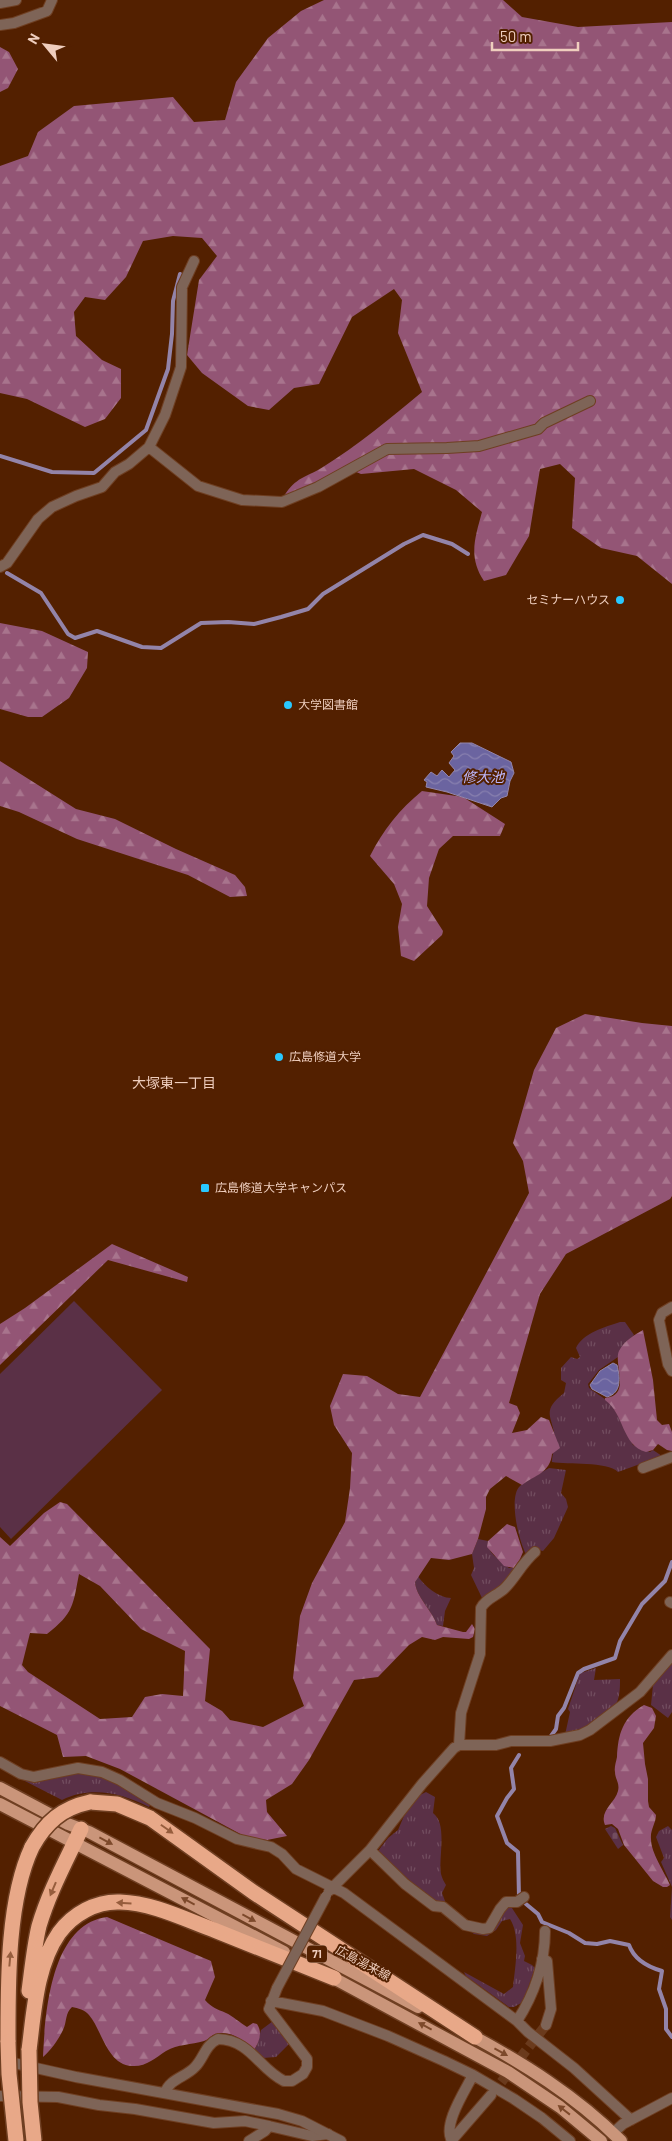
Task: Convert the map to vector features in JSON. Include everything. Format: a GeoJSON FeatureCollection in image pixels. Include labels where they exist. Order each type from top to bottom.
{"type":"FeatureCollection","features":[{"type":"Feature","properties":{"kind":"highway"},"geometry":{"type":"LineString","coordinates":[[15,2141],[9,2074],[9,1980],[14,1923],[22,1875],[32,1847],[41,1831],[54,1817],[70,1808],[90,1802],[116,1804],[150,1818],[253,1892],[475,2037]]}},
{"type":"Feature","properties":{"kind":"highway"},"geometry":{"type":"LineString","coordinates":[[34,2141],[30,2102],[29,1996],[36,1938],[52,1888],[81,1829]]}},
{"type":"Feature","properties":{"kind":"highway"},"geometry":{"type":"LineString","coordinates":[[29,2050],[39,1984],[53,1942],[71,1919],[104,1903],[136,1903],[174,1915],[334,1978]]}},
{"type":"Feature","properties":{"kind":"highway"},"geometry":{"type":"LineString","coordinates":[[0,2061],[15,2141]]}},
{"type":"Feature","properties":{"kind":"main road","name":"広島湯来線"},"geometry":{"type":"LineString","coordinates":[[0,1788],[475,2037],[547,2080],[581,2105],[617,2137]]}},
{"type":"Feature","properties":{"kind":"main road","name":"71"},"geometry":{"type":"LineString","coordinates":[[0,1804],[74,1844],[176,1894],[508,2072],[546,2097],[597,2140]]}},
{"type":"Feature","properties":{"kind":"street"},"geometry":{"type":"LineString","coordinates":[[0,3],[16,0]]}},
{"type":"Feature","properties":{"kind":"street"},"geometry":{"type":"LineString","coordinates":[[0,25],[14,23],[47,11],[52,0]]}},
{"type":"Feature","properties":{"kind":"street"},"geometry":{"type":"LineString","coordinates":[[0,566],[7,563],[38,519],[52,507],[102,487],[115,472],[129,464],[149,448],[165,415],[181,367],[182,287],[194,262]]}},
{"type":"Feature","properties":{"kind":"street"},"geometry":{"type":"LineString","coordinates":[[149,448],[198,486],[242,500],[282,502],[318,487],[387,449],[480,446],[538,429],[544,423],[590,401]]}},
{"type":"Feature","properties":{"kind":"street"},"geometry":{"type":"LineString","coordinates":[[672,1307],[662,1313],[659,1320],[668,1364],[672,1371]]}},
{"type":"Feature","properties":{"kind":"street"},"geometry":{"type":"LineString","coordinates":[[643,1468],[672,1457]]}},
{"type":"Feature","properties":{"kind":"street"},"geometry":{"type":"LineString","coordinates":[[459,1745],[461,1713],[480,1654],[481,1608],[484,1602],[504,1589],[522,1564],[535,1552]]}},
{"type":"Feature","properties":{"kind":"street"},"geometry":{"type":"LineString","coordinates":[[165,2093],[169,2085],[194,2069],[209,2045],[218,2039],[230,2040],[240,2044],[284,2081],[292,2081],[301,2076],[307,2067],[306,2057],[269,2009],[271,2001],[328,1892],[370,1850],[449,1752],[459,1745],[496,1745],[511,1741],[550,1741],[580,1735],[590,1730],[640,1692],[672,1655]]}},
{"type":"Feature","properties":{"kind":"street"},"geometry":{"type":"LineString","coordinates":[[0,1762],[21,1774],[34,1777],[78,1768],[109,1774],[157,1803],[195,1818],[236,1839],[271,1847],[282,1854],[296,1869],[328,1892],[344,1893],[517,2021],[580,2073],[631,2120]]}},
{"type":"Feature","properties":{"kind":"street"},"geometry":{"type":"LineString","coordinates":[[370,1850],[405,1884],[434,1906],[443,1907],[457,1920],[473,1928],[489,1928],[506,1902],[517,1902],[524,1897]]}},
{"type":"Feature","properties":{"kind":"street"},"geometry":{"type":"LineString","coordinates":[[517,2021],[530,2000],[542,1959],[545,1931]]}},
{"type":"Feature","properties":{"kind":"street"},"geometry":{"type":"LineString","coordinates":[[542,1959],[547,1960],[551,2009],[546,2025]]}},
{"type":"Feature","properties":{"kind":"street"},"geometry":{"type":"LineString","coordinates":[[271,2001],[315,2009],[359,2025],[473,2075],[521,2104],[570,2141]]}},
{"type":"Feature","properties":{"kind":"street"},"geometry":{"type":"LineString","coordinates":[[0,2061],[291,2118],[340,2141]]}},
{"type":"Feature","properties":{"kind":"street"},"geometry":{"type":"LineString","coordinates":[[473,2075],[449,2126],[449,2136],[452,2140],[491,2095]]}},
{"type":"Feature","properties":{"kind":"street"},"geometry":{"type":"LineString","coordinates":[[0,2096],[58,2097],[214,2123],[244,2122],[312,2136],[328,2134]]}},
{"type":"Feature","properties":{"kind":"street"},"geometry":{"type":"LineString","coordinates":[[617,2137],[623,2124],[672,2098]]}},
{"type":"Feature","properties":{"kind":"street"},"geometry":{"type":"LineString","coordinates":[[249,2141],[265,2131],[269,2126]]}},
{"type":"Feature","properties":{"kind":"green space"},"geometry":{"type":"Polygon","coordinates":[[[324,0],[503,0],[522,17],[578,27],[672,22],[672,584],[637,556],[601,548],[572,528],[575,478],[560,464],[540,469],[529,536],[506,575],[484,581],[474,555],[475,539],[482,512],[456,490],[414,469],[361,474],[349,469],[284,496],[297,481],[349,450],[422,392],[398,333],[402,300],[394,289],[352,317],[319,384],[294,388],[269,410],[248,406],[202,373],[187,355],[199,280],[217,256],[202,238],[173,236],[143,241],[126,277],[105,300],[85,297],[74,312],[76,336],[102,360],[121,369],[121,398],[105,419],[85,427],[27,399],[0,393],[0,166],[28,156],[38,132],[74,106],[173,97],[194,122],[225,120],[236,82],[268,38],[301,11],[324,0]]]}},
{"type":"Feature","properties":{"kind":"green space"},"geometry":{"type":"Polygon","coordinates":[[[0,47],[9,52],[18,69],[8,88],[0,92],[0,47]]]}},
{"type":"Feature","properties":{"kind":"green space"},"geometry":{"type":"Polygon","coordinates":[[[0,623],[42,631],[88,652],[87,668],[69,698],[42,717],[28,717],[0,709],[0,623]]]}},
{"type":"Feature","properties":{"kind":"green space"},"geometry":{"type":"Polygon","coordinates":[[[0,761],[76,809],[115,819],[235,875],[245,887],[247,896],[230,897],[188,875],[77,839],[19,812],[0,806],[0,761]]]}},
{"type":"Feature","properties":{"kind":"green space"},"geometry":{"type":"Polygon","coordinates":[[[422,791],[463,797],[505,824],[500,836],[453,836],[439,849],[429,878],[427,906],[443,931],[442,935],[414,961],[401,956],[398,927],[402,904],[394,884],[370,856],[393,821],[406,805],[422,791]]]}},
{"type":"Feature","properties":{"kind":"green space"},"geometry":{"type":"Polygon","coordinates":[[[585,1014],[672,1026],[672,1196],[670,1199],[566,1254],[540,1294],[509,1403],[517,1406],[520,1413],[512,1433],[527,1430],[541,1417],[549,1420],[560,1448],[552,1454],[545,1470],[522,1485],[506,1476],[490,1489],[486,1497],[486,1509],[478,1539],[472,1554],[449,1560],[431,1558],[415,1582],[418,1593],[437,1625],[466,1632],[472,1624],[475,1629],[473,1637],[469,1639],[443,1637],[435,1640],[422,1637],[409,1645],[378,1677],[354,1680],[309,1760],[292,1784],[266,1800],[267,1812],[287,1836],[267,1840],[246,1837],[120,1769],[86,1756],[63,1757],[57,1735],[0,1706],[0,1537],[10,1546],[44,1513],[60,1502],[67,1504],[210,1649],[205,1701],[222,1711],[230,1720],[263,1727],[304,1706],[293,1678],[300,1616],[312,1583],[345,1522],[350,1488],[352,1453],[334,1425],[330,1406],[343,1374],[367,1376],[398,1394],[420,1397],[529,1193],[523,1161],[513,1143],[534,1070],[556,1028],[585,1014]],[[79,1574],[71,1608],[63,1620],[47,1634],[30,1633],[22,1665],[28,1672],[100,1719],[132,1717],[145,1697],[162,1694],[183,1696],[185,1651],[141,1629],[100,1586],[79,1574]]]}},
{"type":"Feature","properties":{"kind":"green space"},"geometry":{"type":"Polygon","coordinates":[[[112,1244],[188,1277],[187,1282],[108,1260],[0,1365],[0,1324],[25,1308],[112,1244]]]}},
{"type":"Feature","properties":{"kind":"green space"},"geometry":{"type":"Polygon","coordinates":[[[74,1301],[162,1390],[11,1539],[0,1527],[0,1374],[74,1301]]]}},
{"type":"Feature","properties":{"kind":"green space"},"geometry":{"type":"Polygon","coordinates":[[[620,1322],[625,1322],[634,1335],[624,1344],[618,1357],[599,1370],[588,1384],[589,1388],[612,1404],[633,1445],[650,1452],[653,1450],[662,1456],[618,1472],[605,1466],[552,1462],[555,1442],[550,1410],[552,1405],[564,1393],[566,1383],[561,1380],[561,1368],[571,1357],[577,1359],[580,1357],[576,1348],[589,1334],[620,1322]]]}},
{"type":"Feature","properties":{"kind":"green space"},"geometry":{"type":"Polygon","coordinates":[[[643,1330],[653,1380],[657,1420],[662,1425],[669,1424],[672,1432],[672,1451],[658,1444],[653,1450],[646,1452],[638,1449],[627,1436],[616,1413],[605,1400],[605,1398],[613,1396],[618,1392],[620,1386],[618,1357],[621,1347],[626,1341],[643,1330]]]}},
{"type":"Feature","properties":{"kind":"green space"},"geometry":{"type":"Polygon","coordinates":[[[549,1468],[566,1470],[561,1493],[566,1499],[568,1507],[554,1538],[543,1551],[534,1549],[526,1554],[520,1540],[516,1520],[515,1500],[517,1492],[522,1484],[549,1468]]]}},
{"type":"Feature","properties":{"kind":"green space"},"geometry":{"type":"Polygon","coordinates":[[[507,1524],[515,1527],[523,1552],[514,1568],[504,1566],[487,1547],[488,1541],[507,1524]]]}},
{"type":"Feature","properties":{"kind":"green space"},"geometry":{"type":"Polygon","coordinates":[[[478,1539],[488,1541],[489,1549],[495,1556],[509,1568],[514,1568],[505,1582],[482,1598],[471,1575],[474,1568],[472,1554],[478,1539]]]}},
{"type":"Feature","properties":{"kind":"green space"},"geometry":{"type":"Polygon","coordinates":[[[418,1576],[441,1596],[451,1598],[445,1611],[443,1626],[437,1625],[418,1593],[415,1582],[418,1576]]]}},
{"type":"Feature","properties":{"kind":"green space"},"geometry":{"type":"Polygon","coordinates":[[[672,1662],[672,1712],[668,1718],[651,1705],[653,1685],[672,1662]]]}},
{"type":"Feature","properties":{"kind":"green space"},"geometry":{"type":"Polygon","coordinates":[[[596,1668],[594,1680],[620,1679],[617,1703],[611,1711],[600,1719],[565,1735],[570,1712],[568,1709],[579,1676],[581,1673],[596,1668]]]}},
{"type":"Feature","properties":{"kind":"green space"},"geometry":{"type":"Polygon","coordinates":[[[644,1705],[652,1708],[656,1716],[654,1728],[643,1743],[648,1779],[649,1807],[656,1815],[651,1833],[652,1844],[655,1856],[670,1885],[667,1887],[663,1887],[653,1881],[624,1845],[618,1829],[612,1824],[605,1825],[604,1820],[604,1815],[618,1791],[615,1769],[620,1734],[626,1721],[644,1705]]]}},
{"type":"Feature","properties":{"kind":"green space"},"geometry":{"type":"Polygon","coordinates":[[[84,1773],[111,1780],[150,1805],[149,1807],[128,1798],[95,1792],[84,1793],[62,1800],[19,1778],[36,1780],[84,1773]]]}},
{"type":"Feature","properties":{"kind":"green space"},"geometry":{"type":"Polygon","coordinates":[[[426,1792],[435,1797],[433,1813],[438,1818],[440,1825],[442,1842],[440,1867],[446,1885],[442,1893],[445,1901],[442,1905],[438,1904],[414,1885],[378,1851],[388,1838],[398,1830],[407,1809],[418,1796],[426,1792]]]}},
{"type":"Feature","properties":{"kind":"green space"},"geometry":{"type":"Polygon","coordinates":[[[611,1826],[615,1828],[623,1845],[618,1849],[605,1829],[611,1826]]]}},
{"type":"Feature","properties":{"kind":"green space"},"geometry":{"type":"Polygon","coordinates":[[[668,1826],[672,1830],[672,1887],[661,1862],[664,1858],[656,1837],[659,1831],[668,1826]]]}},
{"type":"Feature","properties":{"kind":"green space"},"geometry":{"type":"Polygon","coordinates":[[[672,1887],[672,1920],[670,1917],[672,1887]]]}},
{"type":"Feature","properties":{"kind":"green space"},"geometry":{"type":"Polygon","coordinates":[[[510,1905],[523,1925],[520,1943],[525,1956],[524,1961],[535,1968],[523,2002],[514,2007],[509,2007],[466,1976],[464,1972],[504,1994],[513,1987],[516,1943],[510,1919],[502,1921],[496,1930],[487,1936],[474,1934],[466,1928],[485,1933],[502,1909],[510,1905]]]}},
{"type":"Feature","properties":{"kind":"green space"},"geometry":{"type":"Polygon","coordinates":[[[107,1917],[211,1961],[215,1977],[205,2000],[212,2007],[229,2014],[247,2027],[253,2023],[257,2024],[260,2037],[254,2050],[235,2036],[219,2033],[204,2041],[166,2051],[150,2062],[132,2066],[117,2060],[111,2053],[94,2021],[86,2012],[72,2007],[68,2012],[59,2037],[43,2057],[49,1995],[63,1953],[74,1936],[88,1923],[107,1917]]]}},
{"type":"Feature","properties":{"kind":"green space"},"geometry":{"type":"Polygon","coordinates":[[[273,2021],[290,2043],[276,2057],[263,2058],[254,2050],[261,2030],[273,2021]]]}},
{"type":"Feature","properties":{"kind":"water","name":"修大池"},"geometry":{"type":"Polygon","coordinates":[[[460,743],[472,743],[511,762],[514,773],[507,796],[501,798],[492,807],[426,787],[427,782],[424,780],[431,772],[437,776],[442,770],[449,777],[455,770],[449,763],[454,756],[451,752],[460,743]]]}},
{"type":"Feature","properties":{"kind":"water"},"geometry":{"type":"Polygon","coordinates":[[[613,1363],[617,1365],[619,1384],[615,1392],[607,1397],[592,1389],[590,1385],[600,1371],[613,1363]]]}},
{"type":"Feature","properties":{"kind":"waterway"},"geometry":{"type":"LineString","coordinates":[[0,456],[52,472],[94,473],[146,430],[168,369],[173,301],[180,274]]}},
{"type":"Feature","properties":{"kind":"waterway"},"geometry":{"type":"LineString","coordinates":[[7,573],[41,593],[68,634],[75,638],[97,631],[142,647],[161,648],[201,623],[228,622],[254,624],[308,609],[323,594],[404,544],[423,535],[452,544],[468,554]]}},
{"type":"Feature","properties":{"kind":"waterway"},"geometry":{"type":"LineString","coordinates":[[551,1736],[556,1729],[558,1716],[564,1708],[578,1673],[615,1658],[620,1641],[642,1604],[665,1581],[672,1562]]}},
{"type":"Feature","properties":{"kind":"waterway"},"geometry":{"type":"LineString","coordinates":[[519,1755],[511,1768],[514,1789],[497,1816],[507,1843],[518,1852],[519,1897]]}},
{"type":"Feature","properties":{"kind":"waterway"},"geometry":{"type":"LineString","coordinates":[[526,1904],[538,1914],[542,1922],[569,1933],[585,1943],[597,1944],[610,1941],[629,1945],[642,1962],[662,1971],[659,1989],[666,2009],[666,2029],[672,2037]]}},
{"type":"Feature","properties":{"kind":"tunnel"},"geometry":{"type":"LineString","coordinates":[[492,2094],[546,2025]]}},
{"type":"Feature","properties":{"kind":"place","name":"セミナーハウス"},"geometry":{"type":"Point","coordinates":[620,600]}},
{"type":"Feature","properties":{"kind":"place","name":"大学図書館"},"geometry":{"type":"Point","coordinates":[288,705]}},
{"type":"Feature","properties":{"kind":"place","name":"広島修道大学"},"geometry":{"type":"Point","coordinates":[279,1057]}},
{"type":"Feature","properties":{"kind":"place","name":"広島修道大学キャンパス"},"geometry":{"type":"Point","coordinates":[205,1188]}},
{"type":"Feature","properties":{"kind":"district","name":"大塚東一丁目"},"geometry":{"type":"Point","coordinates":[174,1083]}}]}
